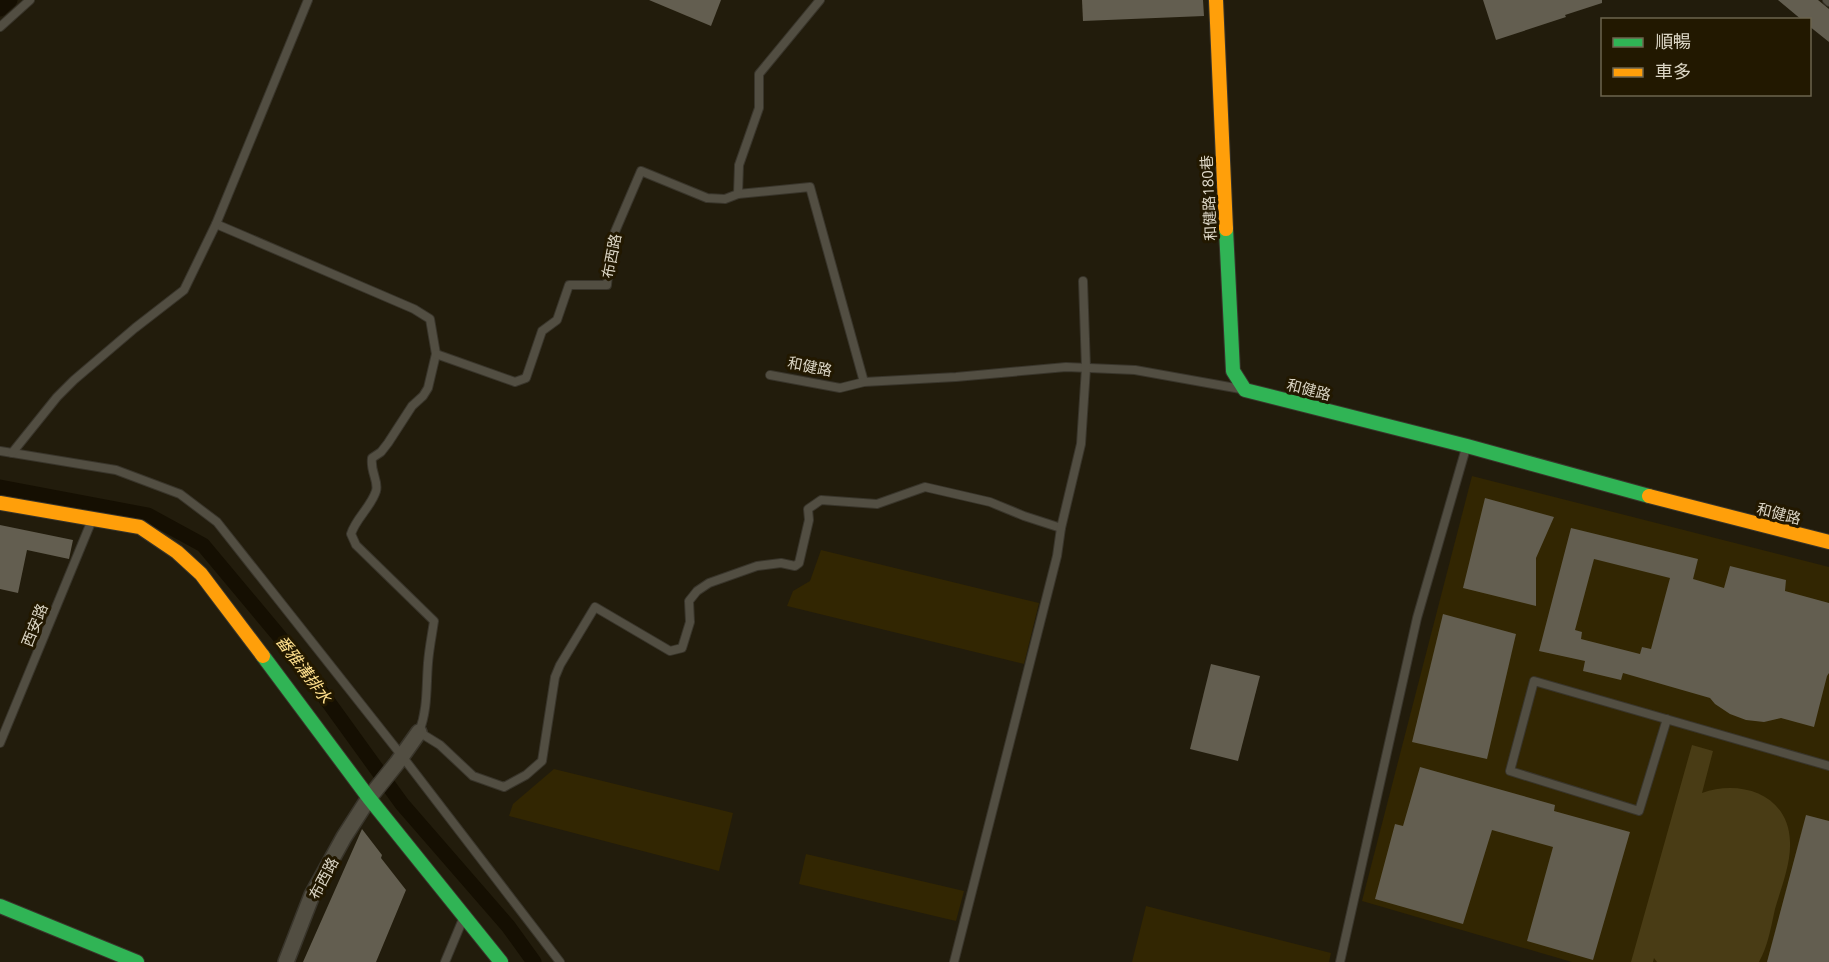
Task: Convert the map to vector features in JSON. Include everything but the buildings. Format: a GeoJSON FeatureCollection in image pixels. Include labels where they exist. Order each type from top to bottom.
{"type":"FeatureCollection","features":[{"type":"Feature","properties":{"kind":"street","name":"和健路180巷"},"geometry":{"type":"LineString","coordinates":[[1216,0],[1233,371],[1245,390]]}},
{"type":"Feature","properties":{"kind":"street","name":"和健路"},"geometry":{"type":"LineString","coordinates":[[1245,390],[1829,542]]}},
{"type":"Feature","properties":{"kind":"street"},"geometry":{"type":"LineString","coordinates":[[0,503],[91,523],[140,527],[177,552],[201,574],[501,962]]}},
{"type":"Feature","properties":{"kind":"street","name":"布西路"},"geometry":{"type":"LineString","coordinates":[[286,962],[312,895],[344,837],[372,793],[419,732]]}},
{"type":"Feature","properties":{"kind":"street"},"geometry":{"type":"LineString","coordinates":[[0,906],[137,962]]}},
{"type":"Feature","properties":{"kind":"lane"},"geometry":{"type":"LineString","coordinates":[[0,27],[30,0]]}},
{"type":"Feature","properties":{"kind":"lane"},"geometry":{"type":"LineString","coordinates":[[12,453],[57,397],[74,380],[184,290],[216,224],[309,0]]}},
{"type":"Feature","properties":{"kind":"lane"},"geometry":{"type":"LineString","coordinates":[[738,194],[739,165],[759,108],[759,74],[820,0]]}},
{"type":"Feature","properties":{"kind":"lane","name":"布西路"},"geometry":{"type":"LineString","coordinates":[[436,354],[515,382],[526,378],[542,331],[557,320],[569,285],[608,285],[611,241],[641,171],[707,198],[725,199],[738,194],[810,187],[864,382]]}},
{"type":"Feature","properties":{"kind":"lane"},"geometry":{"type":"LineString","coordinates":[[216,224],[414,309],[430,320],[436,354],[428,388],[412,406],[381,452],[372,458],[371,466],[377,489],[373,499],[355,523],[351,534],[356,545],[434,621],[428,662],[428,694],[424,719],[419,732],[440,745],[473,776],[504,787],[526,775],[542,761],[557,671],[595,607],[670,651],[682,648],[690,622],[689,601],[697,591],[708,583],[757,566],[781,563],[795,566],[799,563],[809,520],[808,509],[821,500],[877,504],[925,486],[990,502],[1061,528]]}},
{"type":"Feature","properties":{"kind":"lane"},"geometry":{"type":"LineString","coordinates":[[954,962],[1057,556],[1061,528],[1081,444],[1086,368],[1083,281]]}},
{"type":"Feature","properties":{"kind":"lane","name":"和健路"},"geometry":{"type":"LineString","coordinates":[[770,375],[840,388],[864,382],[956,377],[1066,367],[1135,370],[1245,390]]}},
{"type":"Feature","properties":{"kind":"lane"},"geometry":{"type":"LineString","coordinates":[[1340,962],[1417,618],[1467,446]]}},
{"type":"Feature","properties":{"kind":"lane"},"geometry":{"type":"LineString","coordinates":[[0,451],[116,470],[180,494],[217,522],[399,760],[560,962]]}},
{"type":"Feature","properties":{"kind":"lane","name":"西安路"},"geometry":{"type":"LineString","coordinates":[[0,743],[91,523]]}},
{"type":"Feature","properties":{"kind":"lane"},"geometry":{"type":"LineString","coordinates":[[1667,719],[1639,811],[1509,771],[1534,681],[1667,719],[1829,766]]}},
{"type":"Feature","properties":{"kind":"lane"},"geometry":{"type":"LineString","coordinates":[[445,962],[465,915]]}},
{"type":"Feature","properties":{"kind":"shaded area"},"geometry":{"type":"Polygon","coordinates":[[[1472,476],[1829,567],[1829,962],[1572,962],[1362,901],[1472,476]]]}},
{"type":"Feature","properties":{"kind":"shaded area"},"geometry":{"type":"Polygon","coordinates":[[[821,550],[1039,603],[1024,664],[787,606],[793,591],[810,581],[821,550]]]}},
{"type":"Feature","properties":{"kind":"shaded area"},"geometry":{"type":"Polygon","coordinates":[[[1692,745],[1713,751],[1702,793],[1732,788],[1760,794],[1781,812],[1787,826],[1790,850],[1787,867],[1767,943],[1759,962],[1657,962],[1654,958],[1653,962],[1631,962],[1692,745]]]}},
{"type":"Feature","properties":{"kind":"shaded area"},"geometry":{"type":"Polygon","coordinates":[[[554,769],[733,813],[719,871],[509,816],[513,804],[554,769]]]}},
{"type":"Feature","properties":{"kind":"shaded area"},"geometry":{"type":"Polygon","coordinates":[[[806,854],[964,891],[956,921],[799,884],[806,854]]]}},
{"type":"Feature","properties":{"kind":"shaded area"},"geometry":{"type":"Polygon","coordinates":[[[1146,906],[1331,953],[1329,962],[1132,962],[1146,906]]]}},
{"type":"Feature","properties":{"kind":"waterway"},"geometry":{"type":"LineString","coordinates":[[0,9],[10,0]]}},
{"type":"Feature","properties":{"kind":"waterway","name":"番雅溝排水"},"geometry":{"type":"LineString","coordinates":[[0,487],[148,515],[203,545],[290,649],[402,804],[508,926],[534,962]]}},
{"type":"Feature","properties":{"kind":"traffic: fast"},"geometry":{"type":"LineString","coordinates":[[1226,229],[1233,371],[1245,390],[1467,446],[1649,496]]}},
{"type":"Feature","properties":{"kind":"traffic: fast"},"geometry":{"type":"LineString","coordinates":[[263,656],[369,798],[501,962]]}},
{"type":"Feature","properties":{"kind":"traffic: fast"},"geometry":{"type":"LineString","coordinates":[[0,906],[137,962]]}},
{"type":"Feature","properties":{"kind":"traffic: slow"},"geometry":{"type":"LineString","coordinates":[[1216,0],[1226,229]]}},
{"type":"Feature","properties":{"kind":"traffic: slow"},"geometry":{"type":"LineString","coordinates":[[1649,496],[1829,542]]}},
{"type":"Feature","properties":{"kind":"traffic: slow"},"geometry":{"type":"LineString","coordinates":[[0,503],[140,527],[177,552],[201,574],[263,656]]}}]}
